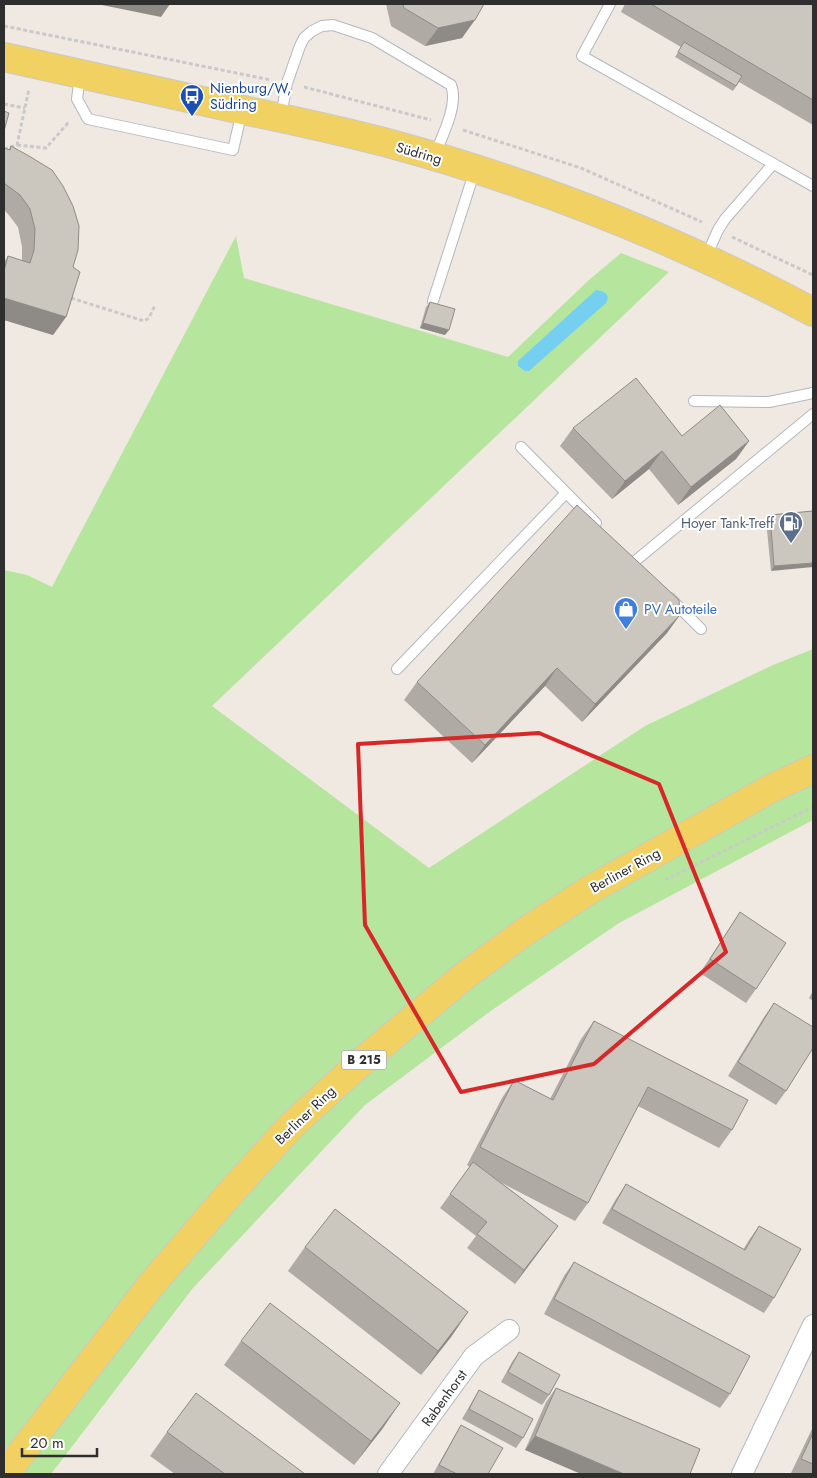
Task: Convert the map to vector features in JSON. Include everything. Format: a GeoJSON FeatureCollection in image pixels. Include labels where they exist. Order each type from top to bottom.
{"type":"FeatureCollection","features":[{"type":"Feature","properties":{"kind":"main road","name":"Südring"},"geometry":{"type":"LineString","coordinates":[[4,57],[281,117],[475,169],[549,194],[613,219],[767,287],[813,312]]}},
{"type":"Feature","properties":{"kind":"main road","name":"Berliner Ring"},"geometry":{"type":"LineString","coordinates":[[5,1474],[151,1285],[195,1234],[292,1125],[358,1065],[463,977],[561,908],[591,889],[762,794],[813,769]]}},
{"type":"Feature","properties":{"kind":"street"},"geometry":{"type":"LineString","coordinates":[[742,1474],[813,1325]]}},
{"type":"Feature","properties":{"kind":"street","name":"Rabenhorst"},"geometry":{"type":"LineString","coordinates":[[388,1474],[474,1356],[509,1330]]}},
{"type":"Feature","properties":{"kind":"lane"},"geometry":{"type":"LineString","coordinates":[[610,4],[582,56],[813,186]]}},
{"type":"Feature","properties":{"kind":"lane"},"geometry":{"type":"LineString","coordinates":[[281,117],[287,83],[304,38],[312,30],[322,26],[333,25],[372,38],[451,85],[454,91],[452,108],[434,157]]}},
{"type":"Feature","properties":{"kind":"lane"},"geometry":{"type":"LineString","coordinates":[[80,74],[77,99],[88,119],[233,150],[242,110]]}},
{"type":"Feature","properties":{"kind":"lane"},"geometry":{"type":"LineString","coordinates":[[705,260],[725,218],[773,164]]}},
{"type":"Feature","properties":{"kind":"lane"},"geometry":{"type":"LineString","coordinates":[[433,301],[475,169]]}},
{"type":"Feature","properties":{"kind":"lane"},"geometry":{"type":"LineString","coordinates":[[694,401],[769,402],[813,393]]}},
{"type":"Feature","properties":{"kind":"lane"},"geometry":{"type":"LineString","coordinates":[[634,562],[813,414]]}},
{"type":"Feature","properties":{"kind":"lane"},"geometry":{"type":"LineString","coordinates":[[520,447],[600,527]]}},
{"type":"Feature","properties":{"kind":"lane"},"geometry":{"type":"LineString","coordinates":[[398,669],[566,493]]}},
{"type":"Feature","properties":{"kind":"lane"},"geometry":{"type":"LineString","coordinates":[[661,588],[701,629]]}},
{"type":"Feature","properties":{"kind":"path"},"geometry":{"type":"LineString","coordinates":[[17,145],[35,64]]}},
{"type":"Feature","properties":{"kind":"path"},"geometry":{"type":"LineString","coordinates":[[4,104],[25,108]]}},
{"type":"Feature","properties":{"kind":"path"},"geometry":{"type":"LineString","coordinates":[[4,149],[17,145],[46,148],[68,123],[88,119]]}},
{"type":"Feature","properties":{"kind":"path"},"geometry":{"type":"LineString","coordinates":[[71,298],[144,321],[149,318],[156,305]]}},
{"type":"Feature","properties":{"kind":"path"},"geometry":{"type":"LineString","coordinates":[[657,885],[813,806]]}},
{"type":"Feature","properties":{"kind":"highlighted area"},"geometry":{"type":"Polygon","coordinates":[[[539,733],[659,784],[726,952],[594,1064],[461,1092],[365,925],[358,744],[539,733]]]}},
{"type":"Feature","properties":{"kind":"green space"},"geometry":{"type":"Polygon","coordinates":[[[236,236],[244,278],[508,357],[589,280],[621,253],[669,272],[212,706],[429,868],[645,726],[773,665],[813,649],[813,820],[619,923],[492,1010],[365,1105],[193,1288],[51,1474],[4,1474],[4,570],[27,575],[52,587],[236,236]]]}},
{"type":"Feature","properties":{"kind":"water"},"geometry":{"type":"Polygon","coordinates":[[[596,290],[602,291],[607,295],[606,303],[529,371],[525,371],[518,366],[518,361],[596,290]]]}},
{"type":"Feature","properties":{"kind":"building"},"geometry":{"type":"Polygon","coordinates":[[[403,4],[484,4],[475,20],[438,28],[404,8],[403,4]]]}},
{"type":"Feature","properties":{"kind":"building"},"geometry":{"type":"Polygon","coordinates":[[[651,4],[813,4],[813,100],[651,4]]]}},
{"type":"Feature","properties":{"kind":"building"},"geometry":{"type":"Polygon","coordinates":[[[684,42],[742,76],[736,86],[678,52],[684,42]]]}},
{"type":"Feature","properties":{"kind":"building"},"geometry":{"type":"Polygon","coordinates":[[[4,111],[9,113],[4,131],[4,111]]]}},
{"type":"Feature","properties":{"kind":"building"},"geometry":{"type":"Polygon","coordinates":[[[11,146],[52,170],[73,206],[79,226],[78,250],[73,267],[80,272],[66,317],[4,298],[4,271],[8,256],[30,263],[34,250],[35,229],[30,209],[20,195],[4,183],[4,148],[10,150],[11,146]]]}},
{"type":"Feature","properties":{"kind":"building"},"geometry":{"type":"Polygon","coordinates":[[[430,302],[455,309],[449,330],[423,323],[430,302]]]}},
{"type":"Feature","properties":{"kind":"building"},"geometry":{"type":"Polygon","coordinates":[[[636,378],[682,436],[720,405],[749,441],[691,487],[662,451],[625,481],[573,428],[636,378]]]}},
{"type":"Feature","properties":{"kind":"building"},"geometry":{"type":"Polygon","coordinates":[[[577,505],[679,600],[680,615],[595,704],[557,668],[485,745],[417,682],[577,505]]]}},
{"type":"Feature","properties":{"kind":"building","name":"Hoyer Tank-Treff"},"geometry":{"type":"Polygon","coordinates":[[[813,511],[813,563],[774,566],[770,515],[813,511]]]}},
{"type":"Feature","properties":{"kind":"building"},"geometry":{"type":"Polygon","coordinates":[[[740,912],[786,943],[756,989],[710,959],[740,912]]]}},
{"type":"Feature","properties":{"kind":"building"},"geometry":{"type":"Polygon","coordinates":[[[774,1003],[813,1027],[813,1048],[786,1091],[738,1062],[774,1003]]]}},
{"type":"Feature","properties":{"kind":"building"},"geometry":{"type":"Polygon","coordinates":[[[594,1021],[748,1100],[732,1130],[648,1087],[588,1203],[480,1147],[514,1080],[553,1100],[594,1021]]]}},
{"type":"Feature","properties":{"kind":"building"},"geometry":{"type":"Polygon","coordinates":[[[473,1162],[558,1226],[524,1270],[477,1234],[487,1222],[450,1194],[473,1162]]]}},
{"type":"Feature","properties":{"kind":"building"},"geometry":{"type":"Polygon","coordinates":[[[626,1184],[745,1250],[759,1226],[801,1249],[774,1298],[612,1209],[626,1184]]]}},
{"type":"Feature","properties":{"kind":"building"},"geometry":{"type":"Polygon","coordinates":[[[335,1209],[468,1312],[438,1351],[305,1247],[335,1209]]]}},
{"type":"Feature","properties":{"kind":"building"},"geometry":{"type":"Polygon","coordinates":[[[574,1262],[750,1356],[730,1394],[554,1299],[574,1262]]]}},
{"type":"Feature","properties":{"kind":"building"},"geometry":{"type":"Polygon","coordinates":[[[270,1303],[400,1403],[371,1441],[241,1341],[270,1303]]]}},
{"type":"Feature","properties":{"kind":"building"},"geometry":{"type":"Polygon","coordinates":[[[519,1352],[560,1375],[549,1395],[508,1372],[519,1352]]]}},
{"type":"Feature","properties":{"kind":"building"},"geometry":{"type":"Polygon","coordinates":[[[556,1388],[700,1449],[690,1474],[624,1474],[535,1436],[556,1388]]]}},
{"type":"Feature","properties":{"kind":"building"},"geometry":{"type":"Polygon","coordinates":[[[479,1390],[533,1419],[523,1438],[469,1409],[479,1390]]]}},
{"type":"Feature","properties":{"kind":"building"},"geometry":{"type":"Polygon","coordinates":[[[196,1393],[305,1474],[225,1474],[167,1432],[196,1393]]]}},
{"type":"Feature","properties":{"kind":"building"},"geometry":{"type":"Polygon","coordinates":[[[461,1425],[503,1448],[488,1474],[457,1474],[439,1465],[461,1425]]]}},
{"type":"Feature","properties":{"kind":"building"},"geometry":{"type":"Polygon","coordinates":[[[813,1433],[813,1464],[801,1459],[813,1433]]]}},
{"type":"Feature","properties":{"kind":"place","name":"Nienburg/W, Südring"},"geometry":{"type":"Point","coordinates":[192,117]}},
{"type":"Feature","properties":{"kind":"place","name":"Hoyer Tank-Treff"},"geometry":{"type":"Point","coordinates":[791,544]}},
{"type":"Feature","properties":{"kind":"place","name":"PV Autoteile"},"geometry":{"type":"Point","coordinates":[626,630]}}]}
